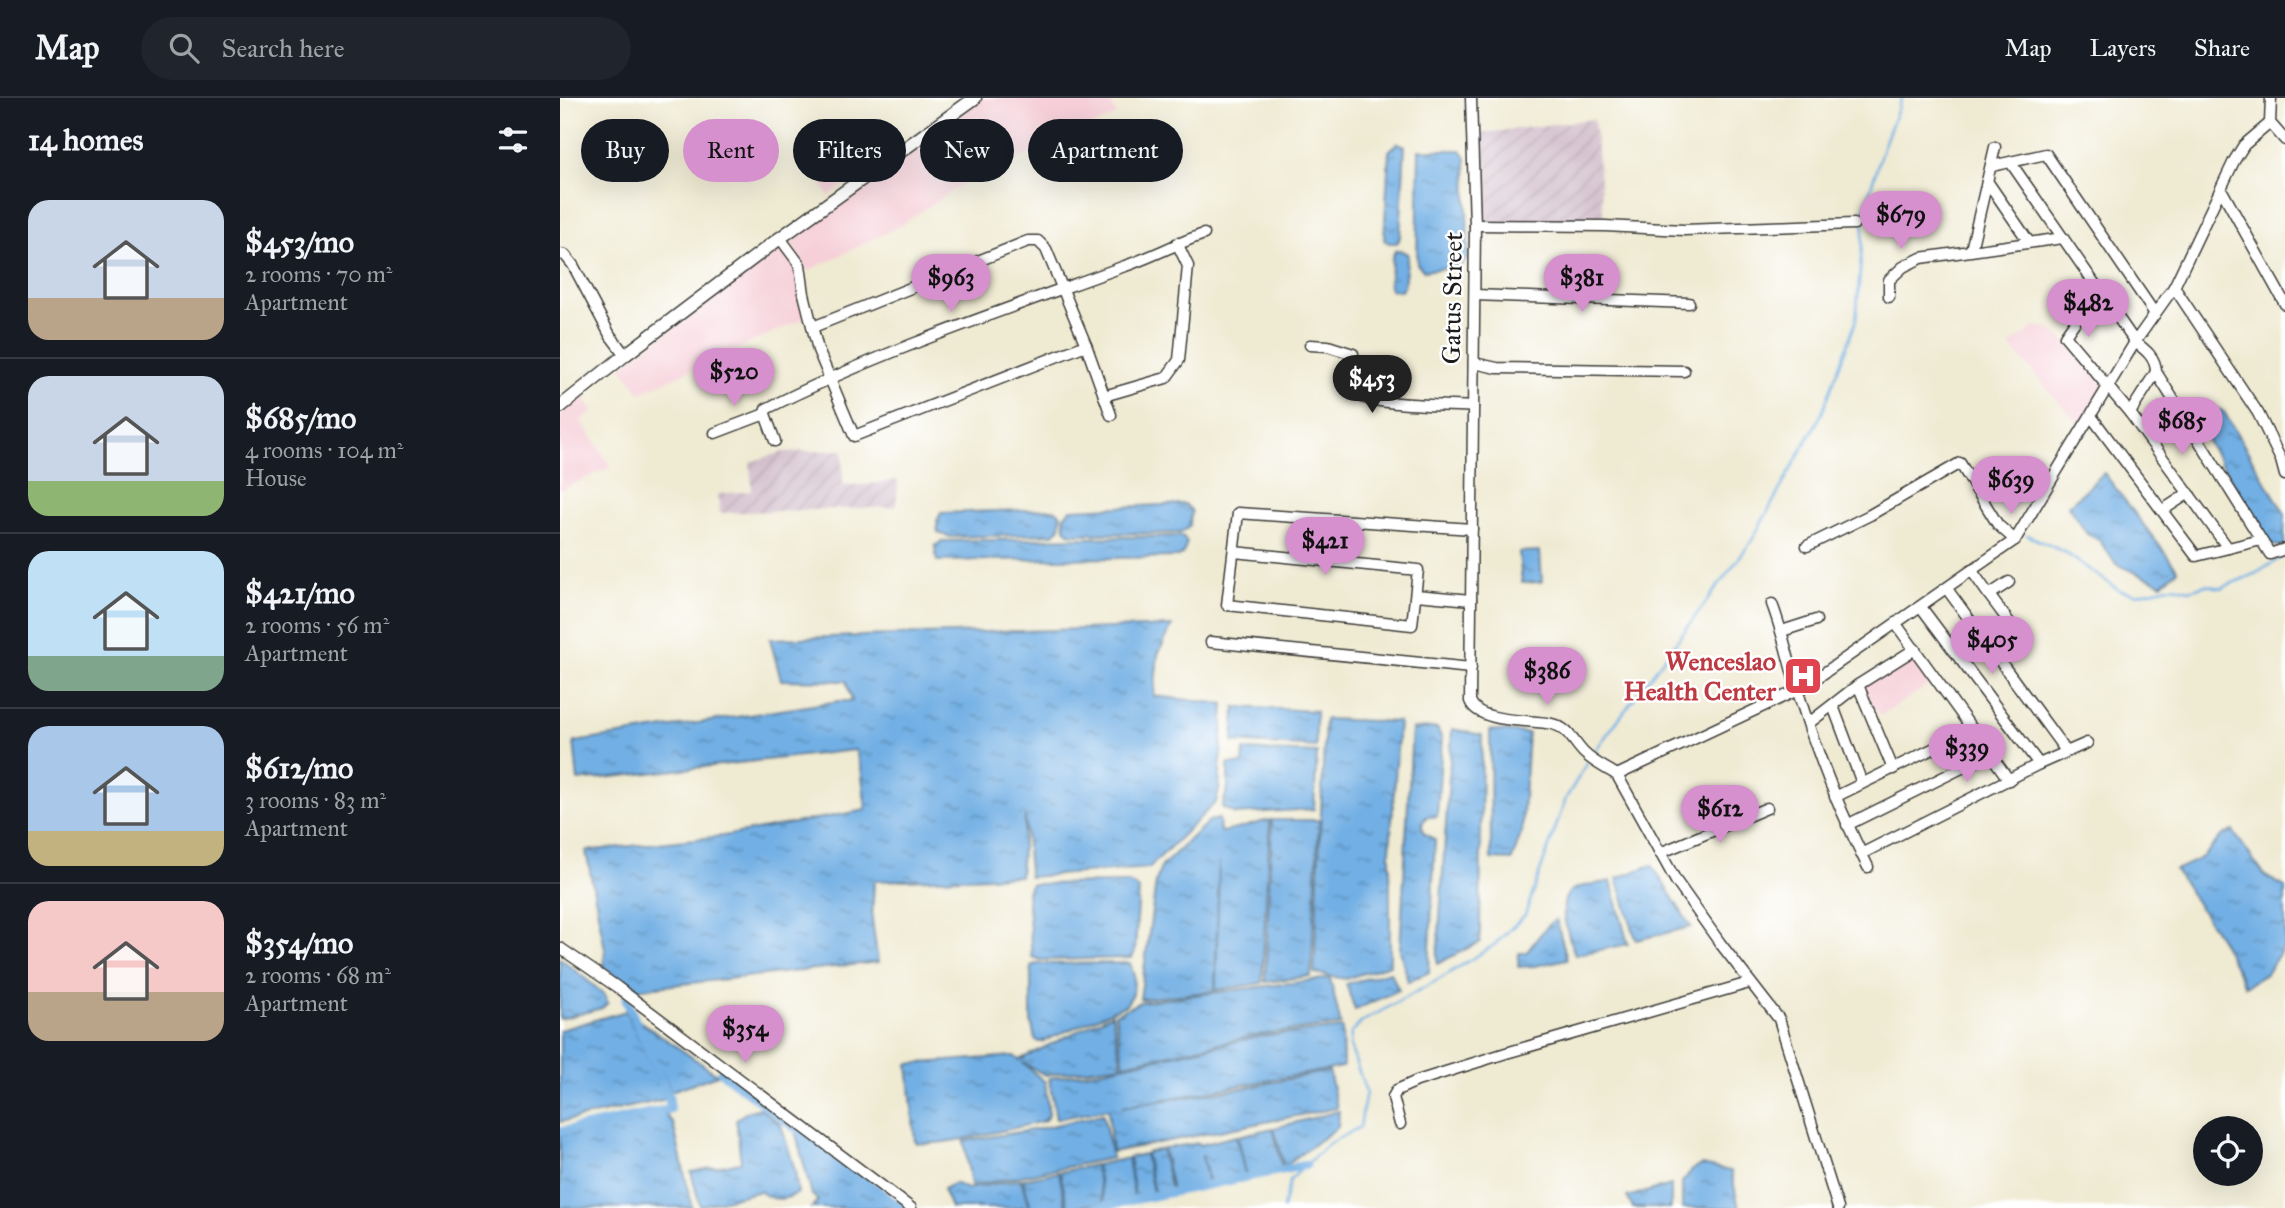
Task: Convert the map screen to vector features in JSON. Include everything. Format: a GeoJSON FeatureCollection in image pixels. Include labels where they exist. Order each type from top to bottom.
{"type":"FeatureCollection","features":[{"type":"Feature","properties":{"kind":"main road"},"geometry":{"type":"LineString","coordinates":[[560,407],[780,238],[975,98]]}},
{"type":"Feature","properties":{"kind":"street","name":"Gatus Street"},"geometry":{"type":"LineString","coordinates":[[1471,98],[1475,295],[1470,701],[1473,708],[1488,716],[1554,724],[1565,729],[1585,754],[1617,775]]}},
{"type":"Feature","properties":{"kind":"street"},"geometry":{"type":"LineString","coordinates":[[1838,1208],[1779,1019],[1749,983],[1676,881],[1617,775],[1797,691],[2015,540],[2135,342],[2174,287],[2234,161],[2244,145],[2270,123],[2271,98]]}},
{"type":"Feature","properties":{"kind":"street"},"geometry":{"type":"LineString","coordinates":[[2270,123],[2283,134]]}},
{"type":"Feature","properties":{"kind":"street"},"geometry":{"type":"LineString","coordinates":[[1971,250],[1995,147]]}},
{"type":"Feature","properties":{"kind":"street"},"geometry":{"type":"LineString","coordinates":[[1992,166],[2046,154],[2155,314]]}},
{"type":"Feature","properties":{"kind":"street"},"geometry":{"type":"LineString","coordinates":[[2011,163],[2135,342],[2148,351],[2156,372],[2270,554],[2285,550]]}},
{"type":"Feature","properties":{"kind":"street"},"geometry":{"type":"LineString","coordinates":[[1987,181],[2029,242]]}},
{"type":"Feature","properties":{"kind":"street"},"geometry":{"type":"LineString","coordinates":[[2221,189],[2285,304]]}},
{"type":"Feature","properties":{"kind":"street"},"geometry":{"type":"LineString","coordinates":[[1475,225],[1605,226],[1684,230],[1854,224]]}},
{"type":"Feature","properties":{"kind":"street"},"geometry":{"type":"LineString","coordinates":[[775,440],[765,414],[766,409],[831,376],[1204,234]]}},
{"type":"Feature","properties":{"kind":"street"},"geometry":{"type":"LineString","coordinates":[[780,238],[800,265],[818,350],[854,436],[1086,345]]}},
{"type":"Feature","properties":{"kind":"street"},"geometry":{"type":"LineString","coordinates":[[1889,298],[1889,280],[1903,267],[1921,258],[2063,238]]}},
{"type":"Feature","properties":{"kind":"street"},"geometry":{"type":"LineString","coordinates":[[813,327],[1028,240],[1038,241],[1046,249],[1086,345],[1111,415]]}},
{"type":"Feature","properties":{"kind":"street"},"geometry":{"type":"LineString","coordinates":[[1104,396],[1166,378],[1179,360],[1188,266],[1177,243]]}},
{"type":"Feature","properties":{"kind":"street"},"geometry":{"type":"LineString","coordinates":[[560,254],[565,255],[573,265],[610,335],[625,355]]}},
{"type":"Feature","properties":{"kind":"street"},"geometry":{"type":"LineString","coordinates":[[2174,287],[2258,414],[2281,460],[2285,475]]}},
{"type":"Feature","properties":{"kind":"street"},"geometry":{"type":"LineString","coordinates":[[2098,289],[2065,336],[2130,413],[2228,548]]}},
{"type":"Feature","properties":{"kind":"street"},"geometry":{"type":"LineString","coordinates":[[1475,295],[1689,303]]}},
{"type":"Feature","properties":{"kind":"street"},"geometry":{"type":"LineString","coordinates":[[1310,345],[1328,346],[1353,354],[1350,387],[1353,393],[1361,397],[1396,403],[1473,407]]}},
{"type":"Feature","properties":{"kind":"street"},"geometry":{"type":"LineString","coordinates":[[1474,363],[1497,368],[1684,371]]}},
{"type":"Feature","properties":{"kind":"street"},"geometry":{"type":"LineString","coordinates":[[2130,413],[2156,372]]}},
{"type":"Feature","properties":{"kind":"street"},"geometry":{"type":"LineString","coordinates":[[715,433],[765,414]]}},
{"type":"Feature","properties":{"kind":"street"},"geometry":{"type":"LineString","coordinates":[[2091,416],[2196,556],[2261,540]]}},
{"type":"Feature","properties":{"kind":"street"},"geometry":{"type":"LineString","coordinates":[[1807,546],[1870,515],[1961,463],[1998,526],[2015,540]]}},
{"type":"Feature","properties":{"kind":"street"},"geometry":{"type":"LineString","coordinates":[[2163,510],[2189,493]]}},
{"type":"Feature","properties":{"kind":"street"},"geometry":{"type":"LineString","coordinates":[[1234,552],[1418,570],[1412,625],[1227,605],[1238,513],[1472,529]]}},
{"type":"Feature","properties":{"kind":"street"},"geometry":{"type":"LineString","coordinates":[[1972,571],[2009,622]]}},
{"type":"Feature","properties":{"kind":"street"},"geometry":{"type":"LineString","coordinates":[[1989,595],[2010,582]]}},
{"type":"Feature","properties":{"kind":"street"},"geometry":{"type":"LineString","coordinates":[[1947,589],[2066,751]]}},
{"type":"Feature","properties":{"kind":"street"},"geometry":{"type":"LineString","coordinates":[[1416,596],[1471,600]]}},
{"type":"Feature","properties":{"kind":"street"},"geometry":{"type":"LineString","coordinates":[[1772,604],[1782,631],[1797,691],[1835,797],[1868,867]]}},
{"type":"Feature","properties":{"kind":"street"},"geometry":{"type":"LineString","coordinates":[[1921,607],[2039,764]]}},
{"type":"Feature","properties":{"kind":"street"},"geometry":{"type":"LineString","coordinates":[[1782,631],[1816,620]]}},
{"type":"Feature","properties":{"kind":"street"},"geometry":{"type":"LineString","coordinates":[[1896,624],[2009,780]]}},
{"type":"Feature","properties":{"kind":"street"},"geometry":{"type":"LineString","coordinates":[[1211,642],[1471,668]]}},
{"type":"Feature","properties":{"kind":"street"},"geometry":{"type":"LineString","coordinates":[[1809,723],[1858,685],[1915,649]]}},
{"type":"Feature","properties":{"kind":"street"},"geometry":{"type":"LineString","coordinates":[[1858,685],[1893,769]]}},
{"type":"Feature","properties":{"kind":"street"},"geometry":{"type":"LineString","coordinates":[[1833,706],[1862,783]]}},
{"type":"Feature","properties":{"kind":"street"},"geometry":{"type":"LineString","coordinates":[[1835,797],[1973,729]]}},
{"type":"Feature","properties":{"kind":"street"},"geometry":{"type":"LineString","coordinates":[[1861,854],[2039,764],[2087,743]]}},
{"type":"Feature","properties":{"kind":"street"},"geometry":{"type":"LineString","coordinates":[[1847,825],[1990,754]]}},
{"type":"Feature","properties":{"kind":"street"},"geometry":{"type":"LineString","coordinates":[[1660,853],[1766,808]]}},
{"type":"Feature","properties":{"kind":"street"},"geometry":{"type":"LineString","coordinates":[[560,948],[617,987],[911,1208]]}},
{"type":"Feature","properties":{"kind":"street"},"geometry":{"type":"LineString","coordinates":[[1400,1124],[1393,1097],[1397,1090],[1417,1081],[1749,983]]}},
{"type":"Feature","properties":{"kind":"shaded area"},"geometry":{"type":"Polygon","coordinates":[[[984,98],[1108,98],[1117,115],[1108,119],[1028,119],[1028,155],[1014,161],[1014,119],[956,119],[984,98]]]}},
{"type":"Feature","properties":{"kind":"shaded area"},"geometry":{"type":"Polygon","coordinates":[[[1594,119],[1604,222],[1485,223],[1480,219],[1476,134],[1594,119]]]}},
{"type":"Feature","properties":{"kind":"shaded area"},"geometry":{"type":"Polygon","coordinates":[[[920,146],[920,182],[968,182],[898,227],[808,271],[791,243],[872,182],[906,182],[906,157],[920,146]]]}},
{"type":"Feature","properties":{"kind":"shaded area"},"geometry":{"type":"Polygon","coordinates":[[[821,182],[848,182],[829,196],[821,182]]]}},
{"type":"Feature","properties":{"kind":"shaded area"},"geometry":{"type":"Polygon","coordinates":[[[782,249],[797,270],[805,318],[640,393],[621,366],[782,249]]]}},
{"type":"Feature","properties":{"kind":"shaded area"},"geometry":{"type":"Polygon","coordinates":[[[2034,327],[2046,327],[2062,338],[2106,387],[2081,427],[2010,346],[2034,327]]]}},
{"type":"Feature","properties":{"kind":"shaded area"},"geometry":{"type":"Polygon","coordinates":[[[584,396],[593,411],[581,420],[611,467],[560,490],[560,414],[584,396]]]}},
{"type":"Feature","properties":{"kind":"shaded area"},"geometry":{"type":"Polygon","coordinates":[[[843,450],[843,485],[898,480],[896,507],[720,513],[718,494],[752,491],[750,462],[783,452],[843,450]]]}},
{"type":"Feature","properties":{"kind":"shaded area"},"geometry":{"type":"Polygon","coordinates":[[[1914,652],[1933,682],[1880,716],[1861,686],[1914,652]]]}},
{"type":"Feature","properties":{"kind":"water"},"geometry":{"type":"Polygon","coordinates":[[[1398,143],[1405,146],[1400,237],[1397,243],[1389,243],[1384,240],[1389,151],[1398,143]]]}},
{"type":"Feature","properties":{"kind":"water"},"geometry":{"type":"Polygon","coordinates":[[[1419,150],[1461,150],[1466,157],[1468,257],[1460,266],[1424,271],[1417,264],[1419,150]]]}},
{"type":"Feature","properties":{"kind":"water"},"geometry":{"type":"Polygon","coordinates":[[[1395,251],[1408,254],[1401,291],[1391,290],[1389,287],[1392,257],[1395,251]]]}},
{"type":"Feature","properties":{"kind":"water"},"geometry":{"type":"Polygon","coordinates":[[[2219,409],[2224,412],[2285,514],[2284,547],[2272,545],[2197,425],[2219,409]]]}},
{"type":"Feature","properties":{"kind":"water"},"geometry":{"type":"Polygon","coordinates":[[[2104,473],[2178,570],[2162,584],[2116,564],[2099,540],[2087,534],[2068,506],[2104,473]]]}},
{"type":"Feature","properties":{"kind":"water"},"geometry":{"type":"Polygon","coordinates":[[[1185,504],[1192,511],[1189,527],[1181,533],[1073,534],[1065,528],[1064,516],[1071,509],[1185,504]]]}},
{"type":"Feature","properties":{"kind":"water"},"geometry":{"type":"Polygon","coordinates":[[[1051,509],[1061,515],[1060,527],[1054,534],[951,537],[938,533],[937,521],[941,513],[1051,509]]]}},
{"type":"Feature","properties":{"kind":"water"},"geometry":{"type":"Polygon","coordinates":[[[1182,536],[1187,542],[1183,554],[1178,557],[937,561],[935,546],[942,541],[1182,536]]]}},
{"type":"Feature","properties":{"kind":"water"},"geometry":{"type":"Polygon","coordinates":[[[1540,551],[1542,582],[1522,583],[1519,552],[1540,551]]]}},
{"type":"Feature","properties":{"kind":"water"},"geometry":{"type":"Polygon","coordinates":[[[1172,626],[1158,654],[1154,696],[1224,704],[1219,790],[1216,802],[1149,868],[1029,877],[1025,816],[1020,876],[874,881],[872,920],[878,962],[637,989],[604,968],[605,949],[586,851],[723,836],[866,810],[861,768],[855,750],[578,781],[574,742],[852,701],[846,681],[781,680],[770,639],[1172,626]]]}},
{"type":"Feature","properties":{"kind":"water"},"geometry":{"type":"Polygon","coordinates":[[[1235,707],[1316,711],[1316,747],[1233,742],[1235,707]]]}},
{"type":"Feature","properties":{"kind":"water"},"geometry":{"type":"Polygon","coordinates":[[[1325,719],[1399,722],[1390,851],[1390,965],[1345,979],[1314,973],[1325,719]]]}},
{"type":"Feature","properties":{"kind":"water"},"geometry":{"type":"Polygon","coordinates":[[[1437,728],[1442,739],[1437,817],[1426,817],[1422,824],[1423,832],[1435,840],[1429,972],[1408,982],[1400,950],[1412,729],[1437,728]]]}},
{"type":"Feature","properties":{"kind":"water"},"geometry":{"type":"Polygon","coordinates":[[[1452,729],[1482,735],[1480,942],[1437,964],[1452,729]]]}},
{"type":"Feature","properties":{"kind":"water"},"geometry":{"type":"Polygon","coordinates":[[[1490,730],[1528,733],[1522,831],[1512,860],[1491,859],[1490,730]]]}},
{"type":"Feature","properties":{"kind":"water"},"geometry":{"type":"Polygon","coordinates":[[[1244,750],[1317,753],[1314,809],[1235,814],[1222,807],[1228,788],[1228,764],[1243,764],[1244,750]]]}},
{"type":"Feature","properties":{"kind":"water"},"geometry":{"type":"Polygon","coordinates":[[[1219,819],[1220,832],[1270,820],[1262,983],[1216,990],[1219,862],[1215,991],[1140,999],[1156,882],[1161,867],[1209,821],[1219,819]]]}},
{"type":"Feature","properties":{"kind":"water"},"geometry":{"type":"Polygon","coordinates":[[[1272,820],[1319,820],[1311,976],[1265,982],[1272,820]]]}},
{"type":"Feature","properties":{"kind":"water"},"geometry":{"type":"Polygon","coordinates":[[[2233,831],[2265,876],[2285,887],[2285,945],[2266,974],[2245,986],[2221,940],[2175,870],[2202,857],[2222,836],[2233,831]]]}},
{"type":"Feature","properties":{"kind":"water"},"geometry":{"type":"Polygon","coordinates":[[[1652,865],[1691,927],[1636,940],[1617,878],[1652,865]]]}},
{"type":"Feature","properties":{"kind":"water"},"geometry":{"type":"Polygon","coordinates":[[[1611,881],[1628,944],[1575,955],[1565,921],[1564,903],[1567,896],[1576,888],[1611,881]]]}},
{"type":"Feature","properties":{"kind":"water"},"geometry":{"type":"Polygon","coordinates":[[[1129,883],[1139,889],[1135,951],[1132,958],[1041,960],[1032,957],[1027,891],[1032,884],[1129,883]]]}},
{"type":"Feature","properties":{"kind":"water"},"geometry":{"type":"Polygon","coordinates":[[[1556,919],[1567,959],[1518,967],[1519,953],[1526,953],[1556,919]]]}},
{"type":"Feature","properties":{"kind":"water"},"geometry":{"type":"Polygon","coordinates":[[[560,958],[604,994],[608,1003],[602,1008],[560,1019],[560,958]]]}},
{"type":"Feature","properties":{"kind":"water"},"geometry":{"type":"Polygon","coordinates":[[[1130,963],[1134,976],[1133,994],[1126,1005],[1044,1041],[1035,1039],[1031,1022],[1031,966],[1130,963]]]}},
{"type":"Feature","properties":{"kind":"water"},"geometry":{"type":"Polygon","coordinates":[[[1390,972],[1399,990],[1355,1010],[1346,984],[1390,972]]]}},
{"type":"Feature","properties":{"kind":"water"},"geometry":{"type":"Polygon","coordinates":[[[1330,978],[1341,1025],[1262,1034],[1124,1064],[1115,1014],[1140,1002],[1330,978]]]}},
{"type":"Feature","properties":{"kind":"water"},"geometry":{"type":"Polygon","coordinates":[[[626,1011],[667,1099],[560,1122],[560,1030],[626,1011]]]}},
{"type":"Feature","properties":{"kind":"water"},"geometry":{"type":"Polygon","coordinates":[[[1112,1014],[1122,1065],[1045,1075],[1022,1062],[1045,1082],[1049,1115],[1044,1121],[938,1143],[915,1142],[908,1064],[1014,1056],[1019,1060],[1112,1014]]]}},
{"type":"Feature","properties":{"kind":"water"},"geometry":{"type":"Polygon","coordinates":[[[635,1018],[718,1075],[671,1091],[635,1018]]]}},
{"type":"Feature","properties":{"kind":"water"},"geometry":{"type":"Polygon","coordinates":[[[1342,1028],[1343,1067],[1121,1107],[1238,1089],[1329,1071],[1337,1108],[1112,1152],[1108,1109],[1056,1119],[1049,1078],[1104,1070],[1262,1036],[1342,1028]]]}},
{"type":"Feature","properties":{"kind":"water"},"geometry":{"type":"Polygon","coordinates":[[[760,1108],[781,1125],[795,1170],[798,1193],[778,1199],[760,1191],[700,1206],[691,1172],[741,1162],[736,1119],[760,1108]]]}},
{"type":"Feature","properties":{"kind":"water"},"geometry":{"type":"Polygon","coordinates":[[[1339,1111],[1338,1127],[1284,1166],[1274,1128],[1339,1111]]]}},
{"type":"Feature","properties":{"kind":"water"},"geometry":{"type":"Polygon","coordinates":[[[663,1112],[673,1123],[692,1207],[560,1208],[560,1136],[663,1112]]]}},
{"type":"Feature","properties":{"kind":"water"},"geometry":{"type":"Polygon","coordinates":[[[1103,1114],[1112,1158],[971,1186],[964,1141],[1038,1129],[1103,1114]]]}},
{"type":"Feature","properties":{"kind":"water"},"geometry":{"type":"Polygon","coordinates":[[[1273,1128],[1282,1167],[1246,1174],[1238,1136],[1273,1128]]]}},
{"type":"Feature","properties":{"kind":"water"},"geometry":{"type":"Polygon","coordinates":[[[795,1131],[896,1208],[811,1208],[818,1200],[812,1195],[795,1131]]]}},
{"type":"Feature","properties":{"kind":"water"},"geometry":{"type":"Polygon","coordinates":[[[1236,1136],[1245,1174],[1209,1182],[1202,1155],[1208,1184],[1172,1189],[1163,1148],[1200,1145],[1236,1136]]]}},
{"type":"Feature","properties":{"kind":"water"},"geometry":{"type":"Polygon","coordinates":[[[1161,1149],[1171,1190],[1154,1192],[1146,1153],[1161,1149]]]}},
{"type":"Feature","properties":{"kind":"water"},"geometry":{"type":"Polygon","coordinates":[[[1145,1154],[1153,1193],[1135,1197],[1129,1157],[1145,1154]]]}},
{"type":"Feature","properties":{"kind":"water"},"geometry":{"type":"Polygon","coordinates":[[[1128,1158],[1134,1196],[1104,1202],[1096,1165],[1128,1158]]]}},
{"type":"Feature","properties":{"kind":"water"},"geometry":{"type":"Polygon","coordinates":[[[1095,1165],[1103,1202],[1068,1208],[1060,1172],[1095,1165]]]}},
{"type":"Feature","properties":{"kind":"water"},"geometry":{"type":"Polygon","coordinates":[[[1702,1165],[1731,1171],[1739,1208],[1682,1208],[1682,1182],[1693,1169],[1702,1165]]]}},
{"type":"Feature","properties":{"kind":"water"},"geometry":{"type":"Polygon","coordinates":[[[1059,1172],[1066,1208],[1031,1208],[1023,1179],[1059,1172]]]}},
{"type":"Feature","properties":{"kind":"water"},"geometry":{"type":"Polygon","coordinates":[[[1021,1179],[1029,1208],[951,1208],[943,1189],[955,1183],[967,1189],[1021,1179]]]}},
{"type":"Feature","properties":{"kind":"water"},"geometry":{"type":"Polygon","coordinates":[[[1671,1185],[1671,1208],[1633,1208],[1627,1197],[1671,1185]]]}},
{"type":"Feature","properties":{"kind":"waterway"},"geometry":{"type":"LineString","coordinates":[[1591,756],[1751,542],[1822,413],[1856,321],[1865,208],[1883,147],[1902,98]]}},
{"type":"Feature","properties":{"kind":"waterway"},"geometry":{"type":"LineString","coordinates":[[2027,535],[2064,552],[2119,590],[2136,594],[2174,586],[2189,590],[2206,585],[2221,588],[2257,573],[2285,555]]}},
{"type":"Feature","properties":{"kind":"waterway"},"geometry":{"type":"LineString","coordinates":[[1283,1208],[1290,1180],[1328,1144],[1360,1127],[1366,1092],[1350,1046],[1351,1033],[1363,1021],[1438,980],[1494,945],[1525,915],[1566,798],[1588,762]]}},
{"type":"Feature","properties":{"kind":"waterway"},"geometry":{"type":"LineString","coordinates":[[560,1132],[670,1109],[669,1097],[626,1000]]}},
{"type":"Feature","properties":{"kind":"waterway"},"geometry":{"type":"LineString","coordinates":[[721,1072],[901,1208]]}},
{"type":"Feature","properties":{"kind":"waterway"},"geometry":{"type":"LineString","coordinates":[[1093,1208],[1306,1165]]}},
{"type":"Feature","properties":{"kind":"place","name":"Wenceslao Health Center"},"geometry":{"type":"Point","coordinates":[1803,676]}}]}
